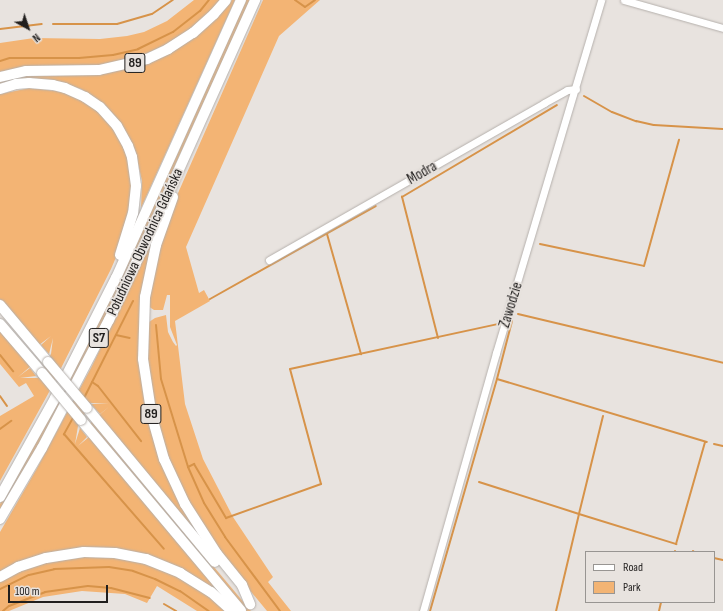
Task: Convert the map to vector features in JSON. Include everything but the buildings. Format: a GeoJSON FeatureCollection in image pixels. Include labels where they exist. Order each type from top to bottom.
{"type":"FeatureCollection","features":[{"type":"Feature","properties":{"kind":"highway","name":"89"},"geometry":{"type":"LineString","coordinates":[[0,77],[26,71],[99,70],[142,61],[168,49],[193,33],[214,14],[226,0]]}},
{"type":"Feature","properties":{"kind":"highway","name":"Południowa Obwodnica Gdańska"},"geometry":{"type":"LineString","coordinates":[[0,497],[55,398],[116,278],[241,0]]}},
{"type":"Feature","properties":{"kind":"highway","name":"Południowa Obwodnica Gdańska"},"geometry":{"type":"LineString","coordinates":[[0,519],[38,454],[82,373],[115,306],[187,152],[255,0]]}},
{"type":"Feature","properties":{"kind":"highway"},"geometry":{"type":"LineString","coordinates":[[0,89],[16,84],[53,85],[78,93],[100,106],[117,126],[128,146],[135,169],[136,186],[133,213],[120,255],[116,278]]}},
{"type":"Feature","properties":{"kind":"highway","name":"89"},"geometry":{"type":"LineString","coordinates":[[187,152],[182,175],[161,230],[149,272],[143,329],[146,384],[158,440],[172,481],[200,529],[242,585],[253,607]]}},
{"type":"Feature","properties":{"kind":"highway","name":"89"},"geometry":{"type":"LineString","coordinates":[[0,305],[253,607]]}},
{"type":"Feature","properties":{"kind":"highway"},"geometry":{"type":"LineString","coordinates":[[0,324],[241,611]]}},
{"type":"Feature","properties":{"kind":"highway"},"geometry":{"type":"LineString","coordinates":[[0,577],[24,565],[46,558],[84,552],[115,553],[146,559],[180,573],[211,592],[232,611]]}},
{"type":"Feature","properties":{"kind":"street","name":"Zawodzie"},"geometry":{"type":"LineString","coordinates":[[423,611],[496,353],[576,89],[601,0]]}},
{"type":"Feature","properties":{"kind":"street"},"geometry":{"type":"LineString","coordinates":[[624,0],[723,28]]}},
{"type":"Feature","properties":{"kind":"street","name":"Modra"},"geometry":{"type":"LineString","coordinates":[[270,260],[567,90],[576,89]]}},
{"type":"Feature","properties":{"kind":"green space"},"geometry":{"type":"Polygon","coordinates":[[[194,0],[221,0],[192,28],[169,43],[139,57],[100,65],[23,67],[0,72],[0,43],[34,38],[100,39],[127,36],[144,32],[167,21],[194,0]]]}},
{"type":"Feature","properties":{"kind":"green space"},"geometry":{"type":"Polygon","coordinates":[[[232,0],[235,0],[141,208],[142,181],[135,150],[121,123],[106,106],[81,89],[55,81],[28,79],[0,84],[0,81],[27,76],[102,74],[148,63],[219,14],[232,0]]]}},
{"type":"Feature","properties":{"kind":"green space"},"geometry":{"type":"Polygon","coordinates":[[[246,0],[250,0],[112,304],[36,449],[0,512],[0,504],[33,447],[177,155],[246,0]]]}},
{"type":"Feature","properties":{"kind":"green space"},"geometry":{"type":"Polygon","coordinates":[[[263,0],[320,0],[279,36],[186,247],[199,293],[204,290],[210,301],[175,321],[185,404],[203,459],[233,517],[273,577],[268,582],[291,611],[267,611],[228,564],[196,518],[160,439],[148,377],[147,324],[155,318],[166,315],[168,332],[173,342],[176,346],[177,345],[170,327],[170,295],[167,295],[163,310],[154,310],[148,306],[150,285],[171,209],[263,0]]]}},
{"type":"Feature","properties":{"kind":"green space"},"geometry":{"type":"Polygon","coordinates":[[[30,88],[64,92],[88,103],[104,116],[116,132],[129,160],[133,191],[117,255],[111,269],[48,394],[0,481],[0,416],[34,396],[26,383],[19,387],[0,364],[0,330],[31,366],[18,377],[30,368],[36,376],[20,378],[38,378],[51,354],[53,338],[49,354],[41,345],[51,336],[39,345],[0,299],[0,94],[30,88]]]}},
{"type":"Feature","properties":{"kind":"green space"},"geometry":{"type":"Polygon","coordinates":[[[151,243],[148,262],[145,402],[195,528],[194,529],[98,416],[110,406],[100,414],[91,404],[109,403],[91,403],[78,426],[75,444],[80,428],[87,437],[78,446],[89,437],[229,603],[192,576],[93,549],[0,573],[0,532],[36,470],[92,366],[151,243]]]}},
{"type":"Feature","properties":{"kind":"green space"},"geometry":{"type":"Polygon","coordinates":[[[92,422],[251,611],[246,611],[89,424],[92,422]]]}},
{"type":"Feature","properties":{"kind":"green space"},"geometry":{"type":"Polygon","coordinates":[[[93,556],[133,560],[170,572],[205,592],[227,611],[197,611],[157,586],[147,603],[125,594],[82,591],[43,597],[9,611],[0,611],[0,580],[41,563],[93,556]]]}},
{"type":"Feature","properties":{"kind":"waterway"},"geometry":{"type":"LineString","coordinates":[[53,24],[117,24],[152,14],[173,0]]}},
{"type":"Feature","properties":{"kind":"waterway"},"geometry":{"type":"LineString","coordinates":[[0,61],[10,58],[79,58],[113,55],[138,49],[173,32],[200,11],[209,0]]}},
{"type":"Feature","properties":{"kind":"waterway"},"geometry":{"type":"LineString","coordinates":[[295,0],[305,7],[315,0]]}},
{"type":"Feature","properties":{"kind":"waterway"},"geometry":{"type":"LineString","coordinates":[[0,29],[42,24]]}},
{"type":"Feature","properties":{"kind":"waterway"},"geometry":{"type":"LineString","coordinates":[[584,96],[612,112],[636,121],[654,125],[723,129]]}},
{"type":"Feature","properties":{"kind":"waterway"},"geometry":{"type":"LineString","coordinates":[[438,338],[402,197],[557,105]]}},
{"type":"Feature","properties":{"kind":"waterway"},"geometry":{"type":"LineString","coordinates":[[540,244],[644,266],[679,140]]}},
{"type":"Feature","properties":{"kind":"waterway"},"geometry":{"type":"LineString","coordinates":[[210,299],[376,206]]}},
{"type":"Feature","properties":{"kind":"waterway"},"geometry":{"type":"LineString","coordinates":[[327,234],[361,354]]}},
{"type":"Feature","properties":{"kind":"waterway"},"geometry":{"type":"LineString","coordinates":[[83,400],[133,301]]}},
{"type":"Feature","properties":{"kind":"waterway"},"geometry":{"type":"LineString","coordinates":[[518,314],[723,363]]}},
{"type":"Feature","properties":{"kind":"waterway"},"geometry":{"type":"LineString","coordinates":[[512,321],[497,379],[707,442]]}},
{"type":"Feature","properties":{"kind":"waterway"},"geometry":{"type":"LineString","coordinates":[[188,467],[194,464],[226,518],[321,484],[290,369],[502,323]]}},
{"type":"Feature","properties":{"kind":"waterway"},"geometry":{"type":"LineString","coordinates":[[156,325],[161,379],[188,467],[204,503],[225,537],[280,611]]}},
{"type":"Feature","properties":{"kind":"waterway"},"geometry":{"type":"LineString","coordinates":[[116,335],[130,338]]}},
{"type":"Feature","properties":{"kind":"waterway"},"geometry":{"type":"LineString","coordinates":[[0,355],[13,371]]}},
{"type":"Feature","properties":{"kind":"waterway"},"geometry":{"type":"LineString","coordinates":[[430,611],[497,379]]}},
{"type":"Feature","properties":{"kind":"waterway"},"geometry":{"type":"LineString","coordinates":[[92,382],[98,386],[141,441]]}},
{"type":"Feature","properties":{"kind":"waterway"},"geometry":{"type":"LineString","coordinates":[[0,396],[7,406]]}},
{"type":"Feature","properties":{"kind":"waterway"},"geometry":{"type":"LineString","coordinates":[[74,416],[64,434],[164,549]]}},
{"type":"Feature","properties":{"kind":"waterway"},"geometry":{"type":"LineString","coordinates":[[603,416],[579,514],[676,544],[705,442]]}},
{"type":"Feature","properties":{"kind":"waterway"},"geometry":{"type":"LineString","coordinates":[[0,429],[11,421]]}},
{"type":"Feature","properties":{"kind":"waterway"},"geometry":{"type":"LineString","coordinates":[[714,444],[723,446]]}},
{"type":"Feature","properties":{"kind":"waterway"},"geometry":{"type":"LineString","coordinates":[[479,482],[579,514],[556,611]]}},
{"type":"Feature","properties":{"kind":"waterway"},"geometry":{"type":"LineString","coordinates":[[715,558],[723,560]]}},
{"type":"Feature","properties":{"kind":"waterway"},"geometry":{"type":"LineString","coordinates":[[0,589],[29,575],[54,569],[109,567],[133,571],[155,579],[180,591],[209,611]]}},
{"type":"Feature","properties":{"kind":"waterway"},"geometry":{"type":"LineString","coordinates":[[3,611],[9,606],[45,592],[88,586],[111,588],[150,598]]}},
{"type":"Feature","properties":{"kind":"waterway"},"geometry":{"type":"LineString","coordinates":[[659,611],[661,603]]}},
{"type":"Feature","properties":{"kind":"waterway"},"geometry":{"type":"LineString","coordinates":[[164,604],[176,611]]}}]}
